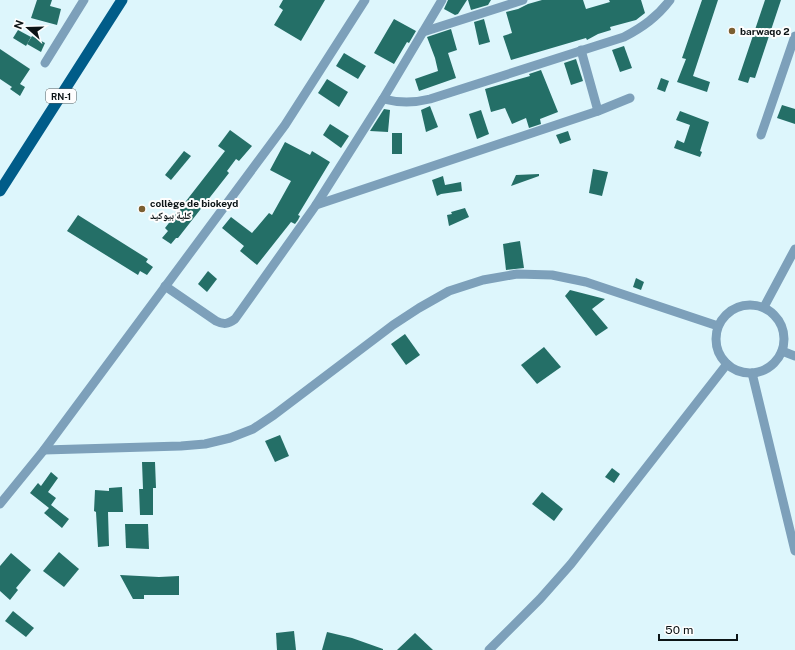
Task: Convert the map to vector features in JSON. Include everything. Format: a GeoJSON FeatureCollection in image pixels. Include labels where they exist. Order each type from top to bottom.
{"type":"FeatureCollection","features":[{"type":"Feature","properties":{"kind":"main road","name":"RN-1"},"geometry":{"type":"LineString","coordinates":[[0,192],[122,0]]}},
{"type":"Feature","properties":{"kind":"street"},"geometry":{"type":"LineString","coordinates":[[45,63],[84,0]]}},
{"type":"Feature","properties":{"kind":"street"},"geometry":{"type":"LineString","coordinates":[[0,504],[44,450],[285,125],[365,0]]}},
{"type":"Feature","properties":{"kind":"street"},"geometry":{"type":"LineString","coordinates":[[165,286],[222,324],[230,323],[235,319],[316,205],[383,99],[442,0]]}},
{"type":"Feature","properties":{"kind":"street"},"geometry":{"type":"LineString","coordinates":[[423,32],[523,0]]}},
{"type":"Feature","properties":{"kind":"street"},"geometry":{"type":"LineString","coordinates":[[383,99],[402,102],[430,99],[624,37],[638,30],[651,20],[670,0]]}},
{"type":"Feature","properties":{"kind":"street"},"geometry":{"type":"LineString","coordinates":[[761,135],[795,36]]}},
{"type":"Feature","properties":{"kind":"street"},"geometry":{"type":"LineString","coordinates":[[580,50],[598,111]]}},
{"type":"Feature","properties":{"kind":"street"},"geometry":{"type":"LineString","coordinates":[[316,205],[598,111],[630,98]]}},
{"type":"Feature","properties":{"kind":"street"},"geometry":{"type":"LineString","coordinates":[[764,307],[795,249]]}},
{"type":"Feature","properties":{"kind":"street"},"geometry":{"type":"LineString","coordinates":[[44,450],[181,446],[206,444],[230,438],[253,429],[274,415],[419,308],[450,291],[483,280],[517,274],[559,276],[586,282],[718,326]]}},
{"type":"Feature","properties":{"kind":"street"},"geometry":{"type":"LineString","coordinates":[[753,304],[764,307],[778,318],[782,326],[784,343],[782,352],[773,364],[759,372],[752,373],[738,371],[727,364],[720,356],[716,346],[718,326],[724,316],[732,309],[742,305],[753,304]]}},
{"type":"Feature","properties":{"kind":"street"},"geometry":{"type":"LineString","coordinates":[[782,352],[795,356]]}},
{"type":"Feature","properties":{"kind":"street"},"geometry":{"type":"LineString","coordinates":[[489,650],[540,599],[572,564],[727,364]]}},
{"type":"Feature","properties":{"kind":"street"},"geometry":{"type":"LineString","coordinates":[[752,373],[795,551]]}},
{"type":"Feature","properties":{"kind":"building"},"geometry":{"type":"Polygon","coordinates":[[[37,0],[52,0],[50,6],[61,9],[57,25],[31,18],[37,0]]]}},
{"type":"Feature","properties":{"kind":"building"},"geometry":{"type":"Polygon","coordinates":[[[283,0],[325,0],[301,41],[274,25],[283,10],[279,7],[283,0]]]}},
{"type":"Feature","properties":{"kind":"building"},"geometry":{"type":"Polygon","coordinates":[[[448,0],[467,0],[458,14],[455,15],[444,9],[448,0]]]}},
{"type":"Feature","properties":{"kind":"building"},"geometry":{"type":"Polygon","coordinates":[[[468,0],[491,0],[488,5],[471,10],[468,0]]]}},
{"type":"Feature","properties":{"kind":"building"},"geometry":{"type":"Polygon","coordinates":[[[542,0],[583,0],[586,9],[610,2],[609,0],[641,0],[645,13],[636,20],[610,27],[611,30],[598,34],[587,40],[586,38],[511,60],[503,36],[512,33],[506,12],[542,0]]]}},
{"type":"Feature","properties":{"kind":"building"},"geometry":{"type":"Polygon","coordinates":[[[702,0],[718,0],[693,76],[710,82],[707,92],[677,82],[686,59],[682,58],[702,0]]]}},
{"type":"Feature","properties":{"kind":"building"},"geometry":{"type":"Polygon","coordinates":[[[765,0],[781,0],[755,78],[750,77],[748,83],[738,80],[765,0]]]}},
{"type":"Feature","properties":{"kind":"building"},"geometry":{"type":"Polygon","coordinates":[[[394,19],[416,31],[409,43],[407,42],[394,64],[374,53],[394,19]]]}},
{"type":"Feature","properties":{"kind":"building"},"geometry":{"type":"Polygon","coordinates":[[[484,19],[490,42],[479,45],[474,22],[484,19]]]}},
{"type":"Feature","properties":{"kind":"building"},"geometry":{"type":"Polygon","coordinates":[[[451,29],[457,50],[448,53],[456,78],[419,91],[415,79],[438,71],[427,37],[451,29]]]}},
{"type":"Feature","properties":{"kind":"building"},"geometry":{"type":"Polygon","coordinates":[[[18,30],[31,37],[26,46],[13,38],[18,30]]]}},
{"type":"Feature","properties":{"kind":"building"},"geometry":{"type":"Polygon","coordinates":[[[32,36],[45,43],[41,52],[27,44],[32,36]]]}},
{"type":"Feature","properties":{"kind":"building"},"geometry":{"type":"Polygon","coordinates":[[[624,46],[632,68],[620,72],[612,50],[624,46]]]}},
{"type":"Feature","properties":{"kind":"building"},"geometry":{"type":"Polygon","coordinates":[[[0,49],[30,69],[20,84],[25,87],[20,96],[10,89],[12,87],[0,79],[0,49]]]}},
{"type":"Feature","properties":{"kind":"building"},"geometry":{"type":"Polygon","coordinates":[[[344,53],[366,66],[358,79],[336,66],[344,53]]]}},
{"type":"Feature","properties":{"kind":"building"},"geometry":{"type":"Polygon","coordinates":[[[576,59],[583,81],[571,85],[564,63],[576,59]]]}},
{"type":"Feature","properties":{"kind":"building"},"geometry":{"type":"Polygon","coordinates":[[[541,70],[558,112],[540,119],[541,124],[529,128],[526,118],[512,124],[505,108],[491,112],[485,89],[530,76],[529,74],[541,70]]]}},
{"type":"Feature","properties":{"kind":"building"},"geometry":{"type":"Polygon","coordinates":[[[661,78],[669,81],[665,92],[657,89],[661,78]]]}},
{"type":"Feature","properties":{"kind":"building"},"geometry":{"type":"Polygon","coordinates":[[[327,79],[348,92],[339,107],[318,93],[327,79]]]}},
{"type":"Feature","properties":{"kind":"building"},"geometry":{"type":"Polygon","coordinates":[[[782,105],[795,109],[795,124],[777,118],[782,105]]]}},
{"type":"Feature","properties":{"kind":"building"},"geometry":{"type":"Polygon","coordinates":[[[430,106],[438,127],[426,132],[421,110],[430,106]]]}},
{"type":"Feature","properties":{"kind":"building"},"geometry":{"type":"Polygon","coordinates":[[[384,109],[390,110],[388,132],[370,131],[384,109]]]}},
{"type":"Feature","properties":{"kind":"building"},"geometry":{"type":"Polygon","coordinates":[[[481,110],[489,134],[477,139],[469,114],[481,110]]]}},
{"type":"Feature","properties":{"kind":"building"},"geometry":{"type":"Polygon","coordinates":[[[680,111],[709,122],[700,151],[702,152],[700,157],[674,148],[677,140],[684,143],[690,125],[676,120],[680,111]]]}},
{"type":"Feature","properties":{"kind":"building"},"geometry":{"type":"Polygon","coordinates":[[[330,124],[349,136],[341,148],[323,135],[330,124]]]}},
{"type":"Feature","properties":{"kind":"building"},"geometry":{"type":"Polygon","coordinates":[[[230,130],[252,146],[239,161],[236,159],[227,171],[229,173],[178,238],[176,238],[171,244],[162,238],[168,231],[165,228],[225,151],[218,146],[230,130]]]}},
{"type":"Feature","properties":{"kind":"building"},"geometry":{"type":"Polygon","coordinates":[[[568,131],[571,140],[560,144],[556,135],[568,131]]]}},
{"type":"Feature","properties":{"kind":"building"},"geometry":{"type":"Polygon","coordinates":[[[392,133],[402,133],[402,154],[392,154],[392,133]]]}},
{"type":"Feature","properties":{"kind":"building"},"geometry":{"type":"Polygon","coordinates":[[[285,142],[310,155],[312,151],[330,162],[298,215],[300,216],[298,220],[295,224],[291,222],[257,265],[240,251],[244,246],[222,228],[231,217],[252,233],[269,213],[272,215],[291,181],[270,170],[285,142]]]}},
{"type":"Feature","properties":{"kind":"building"},"geometry":{"type":"Polygon","coordinates":[[[184,151],[191,156],[171,180],[165,175],[184,151]]]}},
{"type":"Feature","properties":{"kind":"building"},"geometry":{"type":"Polygon","coordinates":[[[593,169],[608,172],[602,196],[589,193],[593,169]]]}},
{"type":"Feature","properties":{"kind":"building"},"geometry":{"type":"Polygon","coordinates":[[[539,174],[539,176],[511,186],[516,175],[539,174]]]}},
{"type":"Feature","properties":{"kind":"building"},"geometry":{"type":"Polygon","coordinates":[[[443,176],[445,185],[461,182],[462,191],[437,196],[432,180],[443,176]]]}},
{"type":"Feature","properties":{"kind":"building"},"geometry":{"type":"Polygon","coordinates":[[[465,208],[469,217],[449,226],[447,215],[452,214],[451,212],[465,208]]]}},
{"type":"Feature","properties":{"kind":"building"},"geometry":{"type":"Polygon","coordinates":[[[78,215],[148,259],[146,262],[153,267],[147,275],[140,271],[138,275],[67,231],[78,215]]]}},
{"type":"Feature","properties":{"kind":"building"},"geometry":{"type":"Polygon","coordinates":[[[520,241],[524,268],[506,270],[503,244],[520,241]]]}},
{"type":"Feature","properties":{"kind":"building"},"geometry":{"type":"Polygon","coordinates":[[[208,271],[217,279],[207,292],[198,284],[208,271]]]}},
{"type":"Feature","properties":{"kind":"building"},"geometry":{"type":"Polygon","coordinates":[[[636,278],[644,282],[641,290],[633,287],[636,278]]]}},
{"type":"Feature","properties":{"kind":"building"},"geometry":{"type":"Polygon","coordinates":[[[570,290],[605,299],[592,309],[608,328],[596,336],[565,296],[570,290]]]}},
{"type":"Feature","properties":{"kind":"building"},"geometry":{"type":"Polygon","coordinates":[[[405,334],[420,355],[406,365],[391,344],[405,334]]]}},
{"type":"Feature","properties":{"kind":"building"},"geometry":{"type":"Polygon","coordinates":[[[544,347],[561,367],[537,384],[521,365],[544,347]]]}},
{"type":"Feature","properties":{"kind":"building"},"geometry":{"type":"Polygon","coordinates":[[[280,435],[289,456],[275,462],[265,441],[280,435]]]}},
{"type":"Feature","properties":{"kind":"building"},"geometry":{"type":"Polygon","coordinates":[[[142,462],[155,462],[156,488],[153,488],[153,515],[140,515],[139,489],[143,489],[142,462]]]}},
{"type":"Feature","properties":{"kind":"building"},"geometry":{"type":"Polygon","coordinates":[[[612,468],[620,474],[614,483],[605,477],[612,468]]]}},
{"type":"Feature","properties":{"kind":"building"},"geometry":{"type":"Polygon","coordinates":[[[51,472],[58,478],[48,492],[56,498],[51,505],[69,519],[62,528],[44,513],[49,508],[30,493],[38,483],[41,486],[51,472]]]}},
{"type":"Feature","properties":{"kind":"building"},"geometry":{"type":"Polygon","coordinates":[[[122,487],[123,512],[108,512],[109,546],[98,547],[96,512],[94,511],[95,490],[109,491],[109,488],[122,487]]]}},
{"type":"Feature","properties":{"kind":"building"},"geometry":{"type":"Polygon","coordinates":[[[542,492],[563,509],[554,521],[532,504],[542,492]]]}},
{"type":"Feature","properties":{"kind":"building"},"geometry":{"type":"Polygon","coordinates":[[[125,524],[148,524],[149,549],[126,548],[125,524]]]}},
{"type":"Feature","properties":{"kind":"building"},"geometry":{"type":"Polygon","coordinates":[[[59,552],[79,569],[64,587],[43,571],[59,552]]]}},
{"type":"Feature","properties":{"kind":"building"},"geometry":{"type":"Polygon","coordinates":[[[11,553],[31,570],[16,588],[18,590],[10,600],[0,591],[0,566],[11,553]]]}},
{"type":"Feature","properties":{"kind":"building"},"geometry":{"type":"Polygon","coordinates":[[[120,575],[159,577],[179,576],[179,595],[144,595],[144,599],[133,599],[120,575]]]}},
{"type":"Feature","properties":{"kind":"building"},"geometry":{"type":"Polygon","coordinates":[[[13,611],[34,628],[26,637],[5,621],[13,611]]]}},
{"type":"Feature","properties":{"kind":"building"},"geometry":{"type":"Polygon","coordinates":[[[294,631],[296,650],[277,650],[276,633],[294,631]]]}},
{"type":"Feature","properties":{"kind":"building"},"geometry":{"type":"Polygon","coordinates":[[[327,632],[352,638],[383,650],[322,650],[327,632]]]}},
{"type":"Feature","properties":{"kind":"building"},"geometry":{"type":"Polygon","coordinates":[[[415,633],[433,650],[397,650],[415,633]]]}},
{"type":"Feature","properties":{"kind":"place","name":"barwaqo 2"},"geometry":{"type":"Point","coordinates":[732,31]}},
{"type":"Feature","properties":{"kind":"place","name":"collège de biokeyd كلية بيوكيد"},"geometry":{"type":"Point","coordinates":[142,209]}}]}
